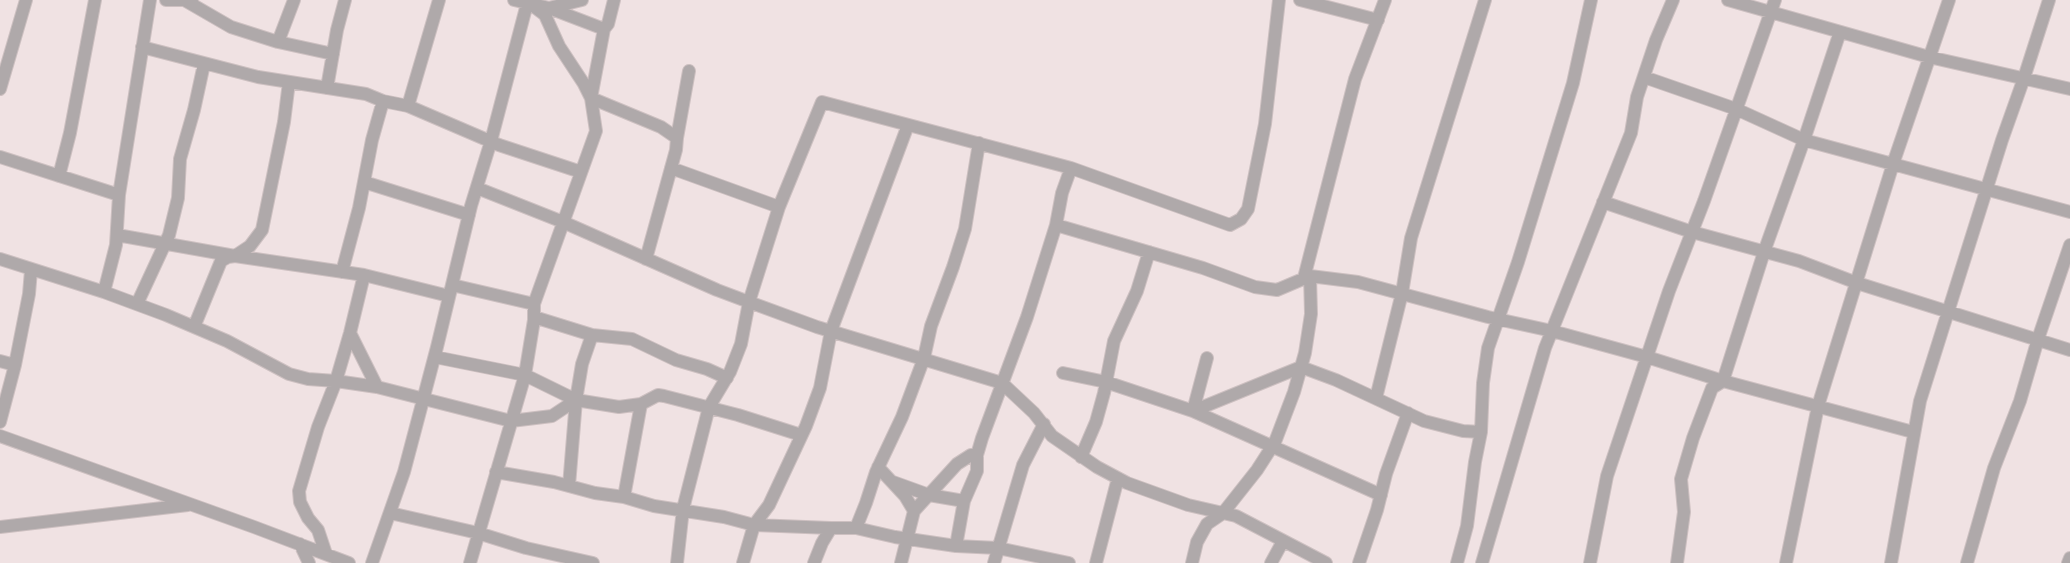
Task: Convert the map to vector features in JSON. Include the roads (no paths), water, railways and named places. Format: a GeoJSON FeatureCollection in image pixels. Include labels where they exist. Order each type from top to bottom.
{"type":"FeatureCollection","features":[{"type":"Feature","properties":{"kind":"street"},"geometry":{"type":"LineString","coordinates":[[0,89],[26,0]]}},
{"type":"Feature","properties":{"kind":"street"},"geometry":{"type":"LineString","coordinates":[[59,176],[70,133],[95,0]]}},
{"type":"Feature","properties":{"kind":"street"},"geometry":{"type":"LineString","coordinates":[[104,292],[116,245],[119,195],[150,0]]}},
{"type":"Feature","properties":{"kind":"street"},"geometry":{"type":"LineString","coordinates":[[166,0],[189,1],[231,27],[278,42],[333,54]]}},
{"type":"Feature","properties":{"kind":"street"},"geometry":{"type":"LineString","coordinates":[[278,42],[294,0]]}},
{"type":"Feature","properties":{"kind":"street"},"geometry":{"type":"LineString","coordinates":[[327,88],[345,0]]}},
{"type":"Feature","properties":{"kind":"street"},"geometry":{"type":"LineString","coordinates":[[408,106],[439,0]]}},
{"type":"Feature","properties":{"kind":"street"},"geometry":{"type":"LineString","coordinates":[[514,0],[528,1],[604,29]]}},
{"type":"Feature","properties":{"kind":"street"},"geometry":{"type":"LineString","coordinates":[[549,8],[582,0]]}},
{"type":"Feature","properties":{"kind":"street"},"geometry":{"type":"LineString","coordinates":[[591,98],[604,29],[608,24],[614,0]]}},
{"type":"Feature","properties":{"kind":"street"},"geometry":{"type":"LineString","coordinates":[[677,563],[683,509],[709,407],[727,378],[741,344],[749,302],[779,207],[822,102],[1071,168],[1230,225],[1241,219],[1248,209],[1265,124],[1279,0]]}},
{"type":"Feature","properties":{"kind":"street"},"geometry":{"type":"LineString","coordinates":[[1300,0],[1378,20]]}},
{"type":"Feature","properties":{"kind":"street"},"geometry":{"type":"LineString","coordinates":[[1192,563],[1197,542],[1207,524],[1223,513],[1272,447],[1294,392],[1311,314],[1307,277],[1355,79],[1385,0]]}},
{"type":"Feature","properties":{"kind":"street"},"geometry":{"type":"LineString","coordinates":[[1376,398],[1402,293],[1411,238],[1485,0]]}},
{"type":"Feature","properties":{"kind":"street"},"geometry":{"type":"LineString","coordinates":[[1457,563],[1467,526],[1481,432],[1483,383],[1488,348],[1496,319],[1518,262],[1573,82],[1591,0]]}},
{"type":"Feature","properties":{"kind":"street"},"geometry":{"type":"LineString","coordinates":[[1482,563],[1545,348],[1631,133],[1637,97],[1673,0]]}},
{"type":"Feature","properties":{"kind":"street"},"geometry":{"type":"LineString","coordinates":[[1728,0],[1929,57],[2070,89]]}},
{"type":"Feature","properties":{"kind":"street"},"geometry":{"type":"LineString","coordinates":[[1590,563],[1607,476],[1669,291],[1775,0]]}},
{"type":"Feature","properties":{"kind":"street"},"geometry":{"type":"LineString","coordinates":[[1786,563],[1818,406],[1893,164],[1949,0]]}},
{"type":"Feature","properties":{"kind":"street"},"geometry":{"type":"LineString","coordinates":[[1891,563],[1920,401],[1986,189],[2049,0]]}},
{"type":"Feature","properties":{"kind":"street"},"geometry":{"type":"LineString","coordinates":[[470,563],[525,375],[534,304],[596,131],[591,98],[584,84],[559,46],[545,15],[528,1]]}},
{"type":"Feature","properties":{"kind":"street"},"geometry":{"type":"LineString","coordinates":[[372,563],[404,472],[435,357],[469,215],[528,1]]}},
{"type":"Feature","properties":{"kind":"street"},"geometry":{"type":"LineString","coordinates":[[1677,563],[1684,513],[1681,479],[1693,438],[1712,388],[1723,381],[1764,252],[1840,33]]}},
{"type":"Feature","properties":{"kind":"street"},"geometry":{"type":"LineString","coordinates":[[142,47],[258,77],[366,94],[383,101],[408,106],[491,141],[581,172]]}},
{"type":"Feature","properties":{"kind":"street"},"geometry":{"type":"LineString","coordinates":[[137,304],[166,244],[178,198],[180,159],[204,64]]}},
{"type":"Feature","properties":{"kind":"street"},"geometry":{"type":"LineString","coordinates":[[646,259],[671,168],[689,71]]}},
{"type":"Feature","properties":{"kind":"street"},"geometry":{"type":"LineString","coordinates":[[1644,77],[1736,109],[1804,140],[2070,212]]}},
{"type":"Feature","properties":{"kind":"street"},"geometry":{"type":"LineString","coordinates":[[194,327],[221,261],[235,256],[250,246],[262,230],[284,122],[289,82]]}},
{"type":"Feature","properties":{"kind":"street"},"geometry":{"type":"LineString","coordinates":[[591,98],[661,127],[677,138]]}},
{"type":"Feature","properties":{"kind":"street"},"geometry":{"type":"LineString","coordinates":[[342,272],[383,101]]}},
{"type":"Feature","properties":{"kind":"street"},"geometry":{"type":"LineString","coordinates":[[743,563],[754,525],[769,505],[820,388],[831,331],[908,125]]}},
{"type":"Feature","properties":{"kind":"street"},"geometry":{"type":"LineString","coordinates":[[856,528],[878,467],[902,417],[924,358],[931,326],[965,229],[979,143]]}},
{"type":"Feature","properties":{"kind":"street"},"geometry":{"type":"LineString","coordinates":[[0,157],[119,195]]}},
{"type":"Feature","properties":{"kind":"street"},"geometry":{"type":"LineString","coordinates":[[671,168],[779,207]]}},
{"type":"Feature","properties":{"kind":"street"},"geometry":{"type":"LineString","coordinates":[[956,546],[964,501],[977,471],[977,455],[1027,317],[1071,168]]}},
{"type":"Feature","properties":{"kind":"street"},"geometry":{"type":"LineString","coordinates":[[364,182],[469,215]]}},
{"type":"Feature","properties":{"kind":"street"},"geometry":{"type":"LineString","coordinates":[[477,188],[563,222],[749,302],[831,331],[1002,383],[1044,424],[1052,436],[1081,457],[1118,478],[1188,505],[1236,516],[1326,563]]}},
{"type":"Feature","properties":{"kind":"street"},"geometry":{"type":"LineString","coordinates":[[1603,202],[1692,232],[1799,261],[1857,284],[2070,350]]}},
{"type":"Feature","properties":{"kind":"street"},"geometry":{"type":"LineString","coordinates":[[1056,225],[1203,268],[1255,287],[1277,290],[1307,277],[1358,282],[1496,319],[1552,331],[1723,381],[1913,432]]}},
{"type":"Feature","properties":{"kind":"street"},"geometry":{"type":"LineString","coordinates":[[117,235],[534,304]]}},
{"type":"Feature","properties":{"kind":"street"},"geometry":{"type":"LineString","coordinates":[[1967,563],[1994,468],[2020,401],[2070,244]]}},
{"type":"Feature","properties":{"kind":"street"},"geometry":{"type":"LineString","coordinates":[[1081,457],[1095,422],[1106,382],[1113,341],[1137,291],[1149,252]]}},
{"type":"Feature","properties":{"kind":"street"},"geometry":{"type":"LineString","coordinates":[[0,260],[137,304],[228,341],[289,374],[308,379],[377,387],[511,421],[552,416],[576,400]]}},
{"type":"Feature","properties":{"kind":"street"},"geometry":{"type":"LineString","coordinates":[[0,422],[15,365],[29,294],[31,270]]}},
{"type":"Feature","properties":{"kind":"street"},"geometry":{"type":"LineString","coordinates":[[326,554],[318,530],[308,518],[300,502],[299,491],[318,428],[336,381],[364,275]]}},
{"type":"Feature","properties":{"kind":"street"},"geometry":{"type":"LineString","coordinates":[[534,317],[592,335],[632,339],[676,360],[707,369],[727,378]]}},
{"type":"Feature","properties":{"kind":"street"},"geometry":{"type":"LineString","coordinates":[[350,333],[377,387]]}},
{"type":"Feature","properties":{"kind":"street"},"geometry":{"type":"LineString","coordinates":[[569,486],[576,400],[582,364],[592,335]]}},
{"type":"Feature","properties":{"kind":"street"},"geometry":{"type":"LineString","coordinates":[[435,357],[525,375],[576,400],[619,407],[640,404],[658,395],[709,407],[801,435]]}},
{"type":"Feature","properties":{"kind":"street"},"geometry":{"type":"LineString","coordinates":[[1193,411],[1207,358]]}},
{"type":"Feature","properties":{"kind":"street"},"geometry":{"type":"LineString","coordinates":[[0,361],[15,365]]}},
{"type":"Feature","properties":{"kind":"street"},"geometry":{"type":"LineString","coordinates":[[1193,411],[1301,367],[1336,380],[1424,421],[1481,432]]}},
{"type":"Feature","properties":{"kind":"street"},"geometry":{"type":"LineString","coordinates":[[1063,373],[1106,382],[1193,411],[1380,495]]}},
{"type":"Feature","properties":{"kind":"street"},"geometry":{"type":"LineString","coordinates":[[624,497],[640,404]]}},
{"type":"Feature","properties":{"kind":"street"},"geometry":{"type":"LineString","coordinates":[[1359,563],[1386,474],[1408,413]]}},
{"type":"Feature","properties":{"kind":"street"},"geometry":{"type":"LineString","coordinates":[[994,563],[1023,465],[1044,424]]}},
{"type":"Feature","properties":{"kind":"street"},"geometry":{"type":"LineString","coordinates":[[0,436],[349,563]]}},
{"type":"Feature","properties":{"kind":"street"},"geometry":{"type":"LineString","coordinates":[[901,563],[914,511],[957,464],[971,455],[977,455]]}},
{"type":"Feature","properties":{"kind":"street"},"geometry":{"type":"LineString","coordinates":[[878,467],[905,496],[914,511]]}},
{"type":"Feature","properties":{"kind":"street"},"geometry":{"type":"LineString","coordinates":[[496,472],[754,525],[856,528],[956,546],[998,548],[1070,563]]}},
{"type":"Feature","properties":{"kind":"street"},"geometry":{"type":"LineString","coordinates":[[1096,563],[1118,478]]}},
{"type":"Feature","properties":{"kind":"street"},"geometry":{"type":"LineString","coordinates":[[891,481],[929,495],[964,501]]}},
{"type":"Feature","properties":{"kind":"street"},"geometry":{"type":"LineString","coordinates":[[0,527],[192,505]]}},
{"type":"Feature","properties":{"kind":"street"},"geometry":{"type":"LineString","coordinates":[[390,513],[593,563]]}},
{"type":"Feature","properties":{"kind":"street"},"geometry":{"type":"LineString","coordinates":[[814,563],[831,528]]}},
{"type":"Feature","properties":{"kind":"street"},"geometry":{"type":"LineString","coordinates":[[1271,563],[1283,541]]}},
{"type":"Feature","properties":{"kind":"street"},"geometry":{"type":"LineString","coordinates":[[300,544],[309,563]]}}]}
